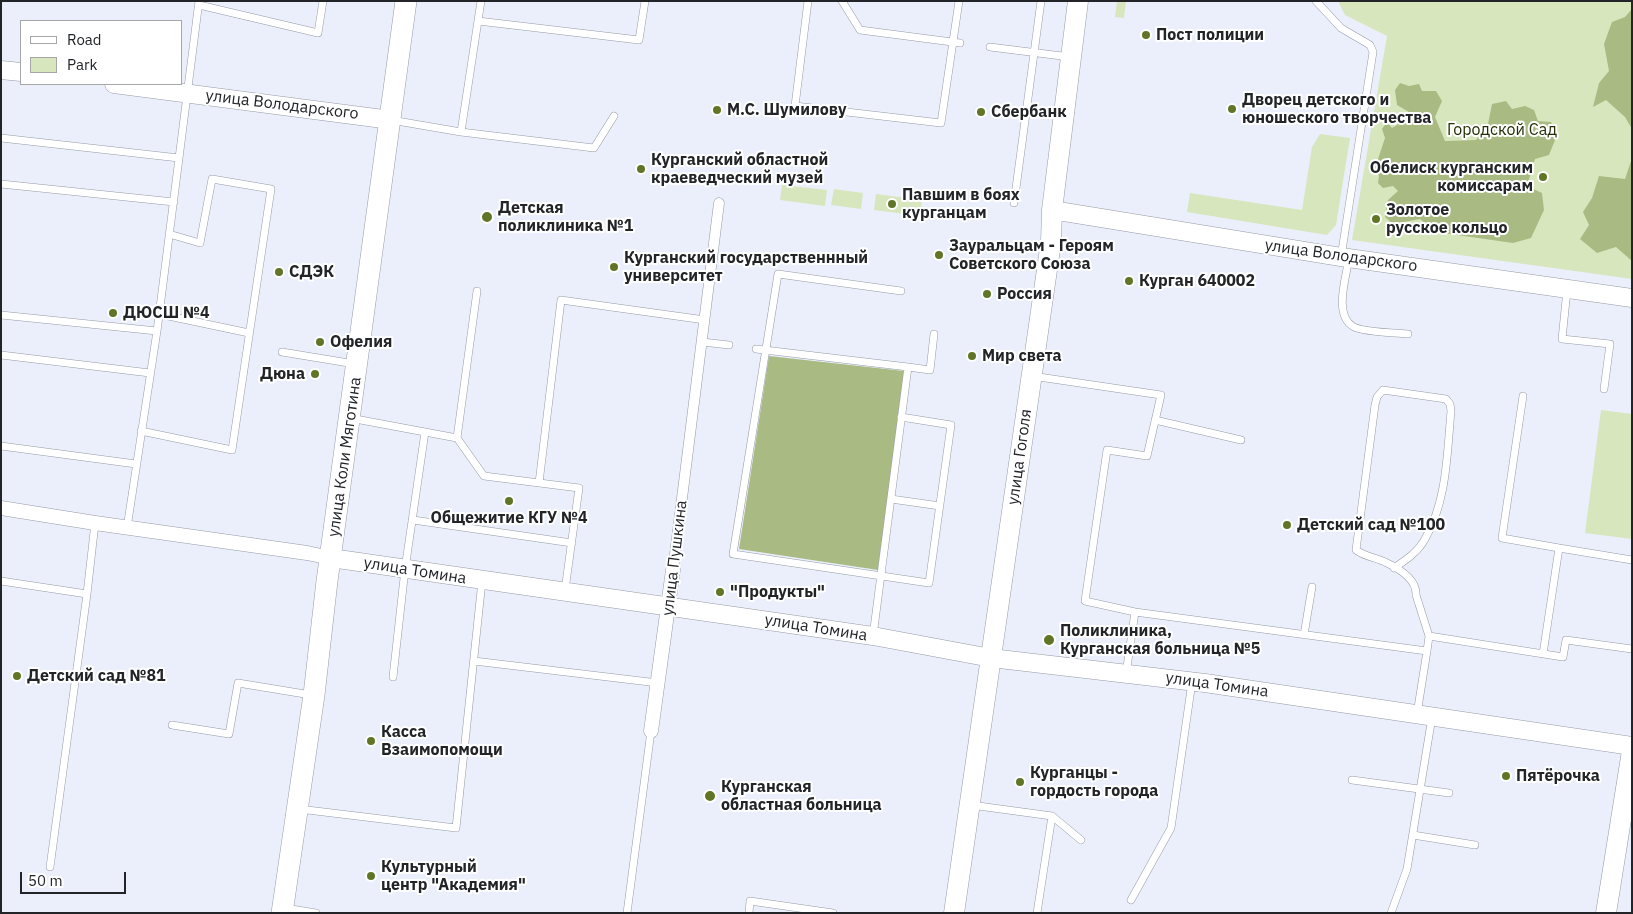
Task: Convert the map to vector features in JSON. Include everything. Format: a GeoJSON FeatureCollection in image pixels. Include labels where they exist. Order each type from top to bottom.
{"type":"FeatureCollection","features":[{"type":"Feature","properties":{"kind":"main road","name":"улица Коли Мяготина"},"geometry":{"type":"LineString","coordinates":[[282,910],[314,695],[406,1]]}},
{"type":"Feature","properties":{"kind":"main road","name":"улица Гоголя"},"geometry":{"type":"LineString","coordinates":[[954,913],[1051,242],[1052,210],[1078,1]]}},
{"type":"Feature","properties":{"kind":"main road"},"geometry":{"type":"LineString","coordinates":[[1606,913],[1632,751]]}},
{"type":"Feature","properties":{"kind":"street"},"geometry":{"type":"LineString","coordinates":[[1,70],[20,72]]}},
{"type":"Feature","properties":{"kind":"street","name":"улица Володарского"},"geometry":{"type":"LineString","coordinates":[[122,85],[391,120]]}},
{"type":"Feature","properties":{"kind":"street","name":"улица Пушкина"},"geometry":{"type":"LineString","coordinates":[[651,731],[669,606],[719,203]]}},
{"type":"Feature","properties":{"kind":"street","name":"улица Володарского"},"geometry":{"type":"LineString","coordinates":[[1052,210],[1345,257],[1632,298]]}},
{"type":"Feature","properties":{"kind":"street","name":"улица Томина"},"geometry":{"type":"LineString","coordinates":[[1,508],[482,581],[565,591],[873,636],[991,658],[1192,681],[1632,746]]}},
{"type":"Feature","properties":{"kind":"lane"},"geometry":{"type":"LineString","coordinates":[[127,528],[157,331],[199,3],[318,33],[323,1]]}},
{"type":"Feature","properties":{"kind":"lane"},"geometry":{"type":"LineString","coordinates":[[461,132],[481,1]]}},
{"type":"Feature","properties":{"kind":"lane"},"geometry":{"type":"LineString","coordinates":[[478,21],[639,40],[645,1]]}},
{"type":"Feature","properties":{"kind":"lane"},"geometry":{"type":"LineString","coordinates":[[808,1],[795,106],[940,123],[958,1]]}},
{"type":"Feature","properties":{"kind":"lane"},"geometry":{"type":"LineString","coordinates":[[842,1],[860,30],[960,43]]}},
{"type":"Feature","properties":{"kind":"lane"},"geometry":{"type":"LineString","coordinates":[[1014,203],[1041,1]]}},
{"type":"Feature","properties":{"kind":"lane"},"geometry":{"type":"LineString","coordinates":[[1316,1],[1342,28],[1370,45],[1373,52],[1345,257],[1343,314],[1348,322],[1356,328],[1408,334]]}},
{"type":"Feature","properties":{"kind":"lane"},"geometry":{"type":"LineString","coordinates":[[990,47],[1070,57]]}},
{"type":"Feature","properties":{"kind":"lane"},"geometry":{"type":"LineString","coordinates":[[391,120],[461,132],[594,148],[614,116]]}},
{"type":"Feature","properties":{"kind":"lane"},"geometry":{"type":"LineString","coordinates":[[1,138],[179,158]]}},
{"type":"Feature","properties":{"kind":"lane"},"geometry":{"type":"LineString","coordinates":[[141,430],[232,450],[251,346],[249,333],[271,189],[212,179],[200,243],[169,234]]}},
{"type":"Feature","properties":{"kind":"lane"},"geometry":{"type":"LineString","coordinates":[[1,184],[174,202]]}},
{"type":"Feature","properties":{"kind":"lane"},"geometry":{"type":"LineString","coordinates":[[901,291],[778,274],[733,554],[929,583],[951,425],[901,417]]}},
{"type":"Feature","properties":{"kind":"lane"},"geometry":{"type":"LineString","coordinates":[[1567,290],[1562,339],[1610,344],[1604,389]]}},
{"type":"Feature","properties":{"kind":"lane"},"geometry":{"type":"LineString","coordinates":[[477,291],[457,438],[484,476],[579,488],[565,591]]}},
{"type":"Feature","properties":{"kind":"lane"},"geometry":{"type":"LineString","coordinates":[[539,483],[561,300],[705,320]]}},
{"type":"Feature","properties":{"kind":"lane"},"geometry":{"type":"LineString","coordinates":[[159,314],[249,333]]}},
{"type":"Feature","properties":{"kind":"lane"},"geometry":{"type":"LineString","coordinates":[[1,315],[157,331]]}},
{"type":"Feature","properties":{"kind":"lane"},"geometry":{"type":"LineString","coordinates":[[756,349],[930,370],[934,334]]}},
{"type":"Feature","properties":{"kind":"lane"},"geometry":{"type":"LineString","coordinates":[[702,342],[729,345]]}},
{"type":"Feature","properties":{"kind":"lane"},"geometry":{"type":"LineString","coordinates":[[282,352],[358,364]]}},
{"type":"Feature","properties":{"kind":"lane"},"geometry":{"type":"LineString","coordinates":[[1,355],[150,373]]}},
{"type":"Feature","properties":{"kind":"lane"},"geometry":{"type":"LineString","coordinates":[[873,636],[908,367]]}},
{"type":"Feature","properties":{"kind":"lane"},"geometry":{"type":"LineString","coordinates":[[1032,376],[1161,395],[1148,456],[1107,450],[1085,602],[1135,612],[1427,651]]}},
{"type":"Feature","properties":{"kind":"lane"},"geometry":{"type":"LineString","coordinates":[[1391,913],[1407,869],[1420,788],[1429,636],[1416,595],[1416,589],[1407,575],[1394,568],[1384,562],[1363,556],[1356,550],[1375,405],[1383,390],[1446,399],[1450,404],[1451,411],[1444,486],[1434,519],[1425,540],[1409,558],[1394,568]]}},
{"type":"Feature","properties":{"kind":"lane"},"geometry":{"type":"LineString","coordinates":[[1522,396],[1502,538],[1632,560]]}},
{"type":"Feature","properties":{"kind":"lane"},"geometry":{"type":"LineString","coordinates":[[350,418],[457,438]]}},
{"type":"Feature","properties":{"kind":"lane"},"geometry":{"type":"LineString","coordinates":[[1155,420],[1241,440]]}},
{"type":"Feature","properties":{"kind":"lane"},"geometry":{"type":"LineString","coordinates":[[393,677],[405,569],[425,432]]}},
{"type":"Feature","properties":{"kind":"lane"},"geometry":{"type":"LineString","coordinates":[[1,446],[136,464]]}},
{"type":"Feature","properties":{"kind":"lane"},"geometry":{"type":"LineString","coordinates":[[891,499],[940,506]]}},
{"type":"Feature","properties":{"kind":"lane"},"geometry":{"type":"LineString","coordinates":[[413,520],[572,543]]}},
{"type":"Feature","properties":{"kind":"lane"},"geometry":{"type":"LineString","coordinates":[[50,867],[95,523]]}},
{"type":"Feature","properties":{"kind":"lane"},"geometry":{"type":"LineString","coordinates":[[1543,654],[1559,548]]}},
{"type":"Feature","properties":{"kind":"lane"},"geometry":{"type":"LineString","coordinates":[[1,581],[87,594]]}},
{"type":"Feature","properties":{"kind":"lane"},"geometry":{"type":"LineString","coordinates":[[297,809],[456,828],[482,581]]}},
{"type":"Feature","properties":{"kind":"lane"},"geometry":{"type":"LineString","coordinates":[[1304,635],[1312,587]]}},
{"type":"Feature","properties":{"kind":"lane"},"geometry":{"type":"LineString","coordinates":[[1126,674],[1135,612]]}},
{"type":"Feature","properties":{"kind":"lane"},"geometry":{"type":"LineString","coordinates":[[1429,636],[1564,657],[1566,640],[1632,648]]}},
{"type":"Feature","properties":{"kind":"lane"},"geometry":{"type":"LineString","coordinates":[[474,661],[658,683]]}},
{"type":"Feature","properties":{"kind":"lane"},"geometry":{"type":"LineString","coordinates":[[1131,900],[1171,828],[1192,681]]}},
{"type":"Feature","properties":{"kind":"lane"},"geometry":{"type":"LineString","coordinates":[[172,726],[229,734],[238,683],[314,695]]}},
{"type":"Feature","properties":{"kind":"lane","name":"улица Пушкина"},"geometry":{"type":"LineString","coordinates":[[627,913],[651,731]]}},
{"type":"Feature","properties":{"kind":"lane"},"geometry":{"type":"LineString","coordinates":[[1352,780],[1449,792]]}},
{"type":"Feature","properties":{"kind":"lane"},"geometry":{"type":"LineString","coordinates":[[970,804],[1052,816],[1081,840]]}},
{"type":"Feature","properties":{"kind":"lane"},"geometry":{"type":"LineString","coordinates":[[1037,913],[1052,816]]}},
{"type":"Feature","properties":{"kind":"lane"},"geometry":{"type":"LineString","coordinates":[[1413,835],[1476,845]]}},
{"type":"Feature","properties":{"kind":"lane"},"geometry":{"type":"LineString","coordinates":[[749,913],[750,901],[833,913]]}},
{"type":"Feature","properties":{"kind":"lane"},"geometry":{"type":"LineString","coordinates":[[282,910],[316,913]]}},
{"type":"Feature","properties":{"kind":"green space"},"geometry":{"type":"Polygon","coordinates":[[[1117,1],[1126,1],[1124,18],[1115,17],[1117,1]]]}},
{"type":"Feature","properties":{"kind":"green space","name":"Городской Сад"},"geometry":{"type":"Polygon","coordinates":[[[1338,1],[1632,1],[1632,279],[1352,240],[1387,36],[1345,15],[1338,1]]]}},
{"type":"Feature","properties":{"kind":"green space"},"geometry":{"type":"Polygon","coordinates":[[[1632,9],[1632,129],[1625,117],[1606,100],[1593,107],[1599,83],[1609,71],[1604,44],[1612,22],[1625,17],[1632,9]]]}},
{"type":"Feature","properties":{"kind":"green space"},"geometry":{"type":"Polygon","coordinates":[[[1400,83],[1409,86],[1419,84],[1422,91],[1436,91],[1442,101],[1435,117],[1445,141],[1476,140],[1488,124],[1492,104],[1506,101],[1512,109],[1525,106],[1534,110],[1538,121],[1551,122],[1557,135],[1549,155],[1535,159],[1527,186],[1542,193],[1544,210],[1531,238],[1513,243],[1436,232],[1420,219],[1393,224],[1385,217],[1388,200],[1398,191],[1393,186],[1383,188],[1378,183],[1379,176],[1375,168],[1385,138],[1382,129],[1387,122],[1392,128],[1414,115],[1397,105],[1395,90],[1400,83]]]}},
{"type":"Feature","properties":{"kind":"green space"},"geometry":{"type":"Polygon","coordinates":[[[1320,134],[1350,138],[1336,225],[1327,235],[1187,212],[1190,193],[1302,210],[1312,147],[1320,134]]]}},
{"type":"Feature","properties":{"kind":"green space"},"geometry":{"type":"Polygon","coordinates":[[[1632,158],[1632,261],[1616,247],[1597,253],[1580,239],[1589,225],[1583,212],[1592,198],[1599,176],[1625,179],[1632,158]]]}},
{"type":"Feature","properties":{"kind":"green space"},"geometry":{"type":"Polygon","coordinates":[[[782,185],[827,190],[825,206],[780,200],[782,185]]]}},
{"type":"Feature","properties":{"kind":"green space"},"geometry":{"type":"Polygon","coordinates":[[[834,189],[863,193],[861,209],[831,205],[834,189]]]}},
{"type":"Feature","properties":{"kind":"green space"},"geometry":{"type":"Polygon","coordinates":[[[876,194],[922,200],[920,216],[874,210],[876,194]]]}},
{"type":"Feature","properties":{"kind":"green space"},"geometry":{"type":"Polygon","coordinates":[[[769,356],[904,371],[878,570],[739,549],[769,356]]]}},
{"type":"Feature","properties":{"kind":"green space"},"geometry":{"type":"Polygon","coordinates":[[[1601,410],[1632,414],[1632,539],[1585,533],[1601,410]]]}},
{"type":"Feature","properties":{"kind":"place","name":"Пост полиции"},"geometry":{"type":"Point","coordinates":[1146,35]}},
{"type":"Feature","properties":{"kind":"place","name":"Дворец детского и юношеского творчества"},"geometry":{"type":"Point","coordinates":[1232,109]}},
{"type":"Feature","properties":{"kind":"place","name":"М.С. Шумилову"},"geometry":{"type":"Point","coordinates":[717,110]}},
{"type":"Feature","properties":{"kind":"place","name":"Сбербанк"},"geometry":{"type":"Point","coordinates":[981,112]}},
{"type":"Feature","properties":{"kind":"place","name":"Курганский областной краеведческий музей"},"geometry":{"type":"Point","coordinates":[641,169]}},
{"type":"Feature","properties":{"kind":"place","name":"Обелиск курганским комиссарам"},"geometry":{"type":"Point","coordinates":[1543,177]}},
{"type":"Feature","properties":{"kind":"place","name":"Павшим в боях курганцам"},"geometry":{"type":"Point","coordinates":[892,204]}},
{"type":"Feature","properties":{"kind":"place","name":"Детская поликлиника №1"},"geometry":{"type":"Point","coordinates":[487,217]}},
{"type":"Feature","properties":{"kind":"place","name":"Золотое русское кольцо"},"geometry":{"type":"Point","coordinates":[1376,219]}},
{"type":"Feature","properties":{"kind":"place","name":"Зауральцам - Героям Советского Союза"},"geometry":{"type":"Point","coordinates":[939,255]}},
{"type":"Feature","properties":{"kind":"place","name":"Курганский государственнный университет"},"geometry":{"type":"Point","coordinates":[614,267]}},
{"type":"Feature","properties":{"kind":"place","name":"СДЭК"},"geometry":{"type":"Point","coordinates":[279,272]}},
{"type":"Feature","properties":{"kind":"place","name":"Курган 640002"},"geometry":{"type":"Point","coordinates":[1129,281]}},
{"type":"Feature","properties":{"kind":"place","name":"Россия"},"geometry":{"type":"Point","coordinates":[987,294]}},
{"type":"Feature","properties":{"kind":"place","name":"ДЮСШ №4"},"geometry":{"type":"Point","coordinates":[113,313]}},
{"type":"Feature","properties":{"kind":"place","name":"Офелия"},"geometry":{"type":"Point","coordinates":[320,342]}},
{"type":"Feature","properties":{"kind":"place","name":"Мир света"},"geometry":{"type":"Point","coordinates":[972,356]}},
{"type":"Feature","properties":{"kind":"place","name":"Дюна"},"geometry":{"type":"Point","coordinates":[315,374]}},
{"type":"Feature","properties":{"kind":"place","name":"Общежитие КГУ №4"},"geometry":{"type":"Point","coordinates":[509,501]}},
{"type":"Feature","properties":{"kind":"place","name":"Детский сад №100"},"geometry":{"type":"Point","coordinates":[1287,525]}},
{"type":"Feature","properties":{"kind":"place","name":"\"Продукты\""},"geometry":{"type":"Point","coordinates":[720,592]}},
{"type":"Feature","properties":{"kind":"place","name":"Поликлиника, Курганская больница №5"},"geometry":{"type":"Point","coordinates":[1049,640]}},
{"type":"Feature","properties":{"kind":"place","name":"Детский сад №81"},"geometry":{"type":"Point","coordinates":[17,676]}},
{"type":"Feature","properties":{"kind":"place","name":"Касса Взаимопомощи"},"geometry":{"type":"Point","coordinates":[371,741]}},
{"type":"Feature","properties":{"kind":"place","name":"Пятёрочка"},"geometry":{"type":"Point","coordinates":[1506,776]}},
{"type":"Feature","properties":{"kind":"place","name":"Курганцы - гордость города"},"geometry":{"type":"Point","coordinates":[1020,782]}},
{"type":"Feature","properties":{"kind":"place","name":"Курганская областная больница"},"geometry":{"type":"Point","coordinates":[710,796]}},
{"type":"Feature","properties":{"kind":"place","name":"Культурный центр \"Академия\""},"geometry":{"type":"Point","coordinates":[371,876]}}]}
